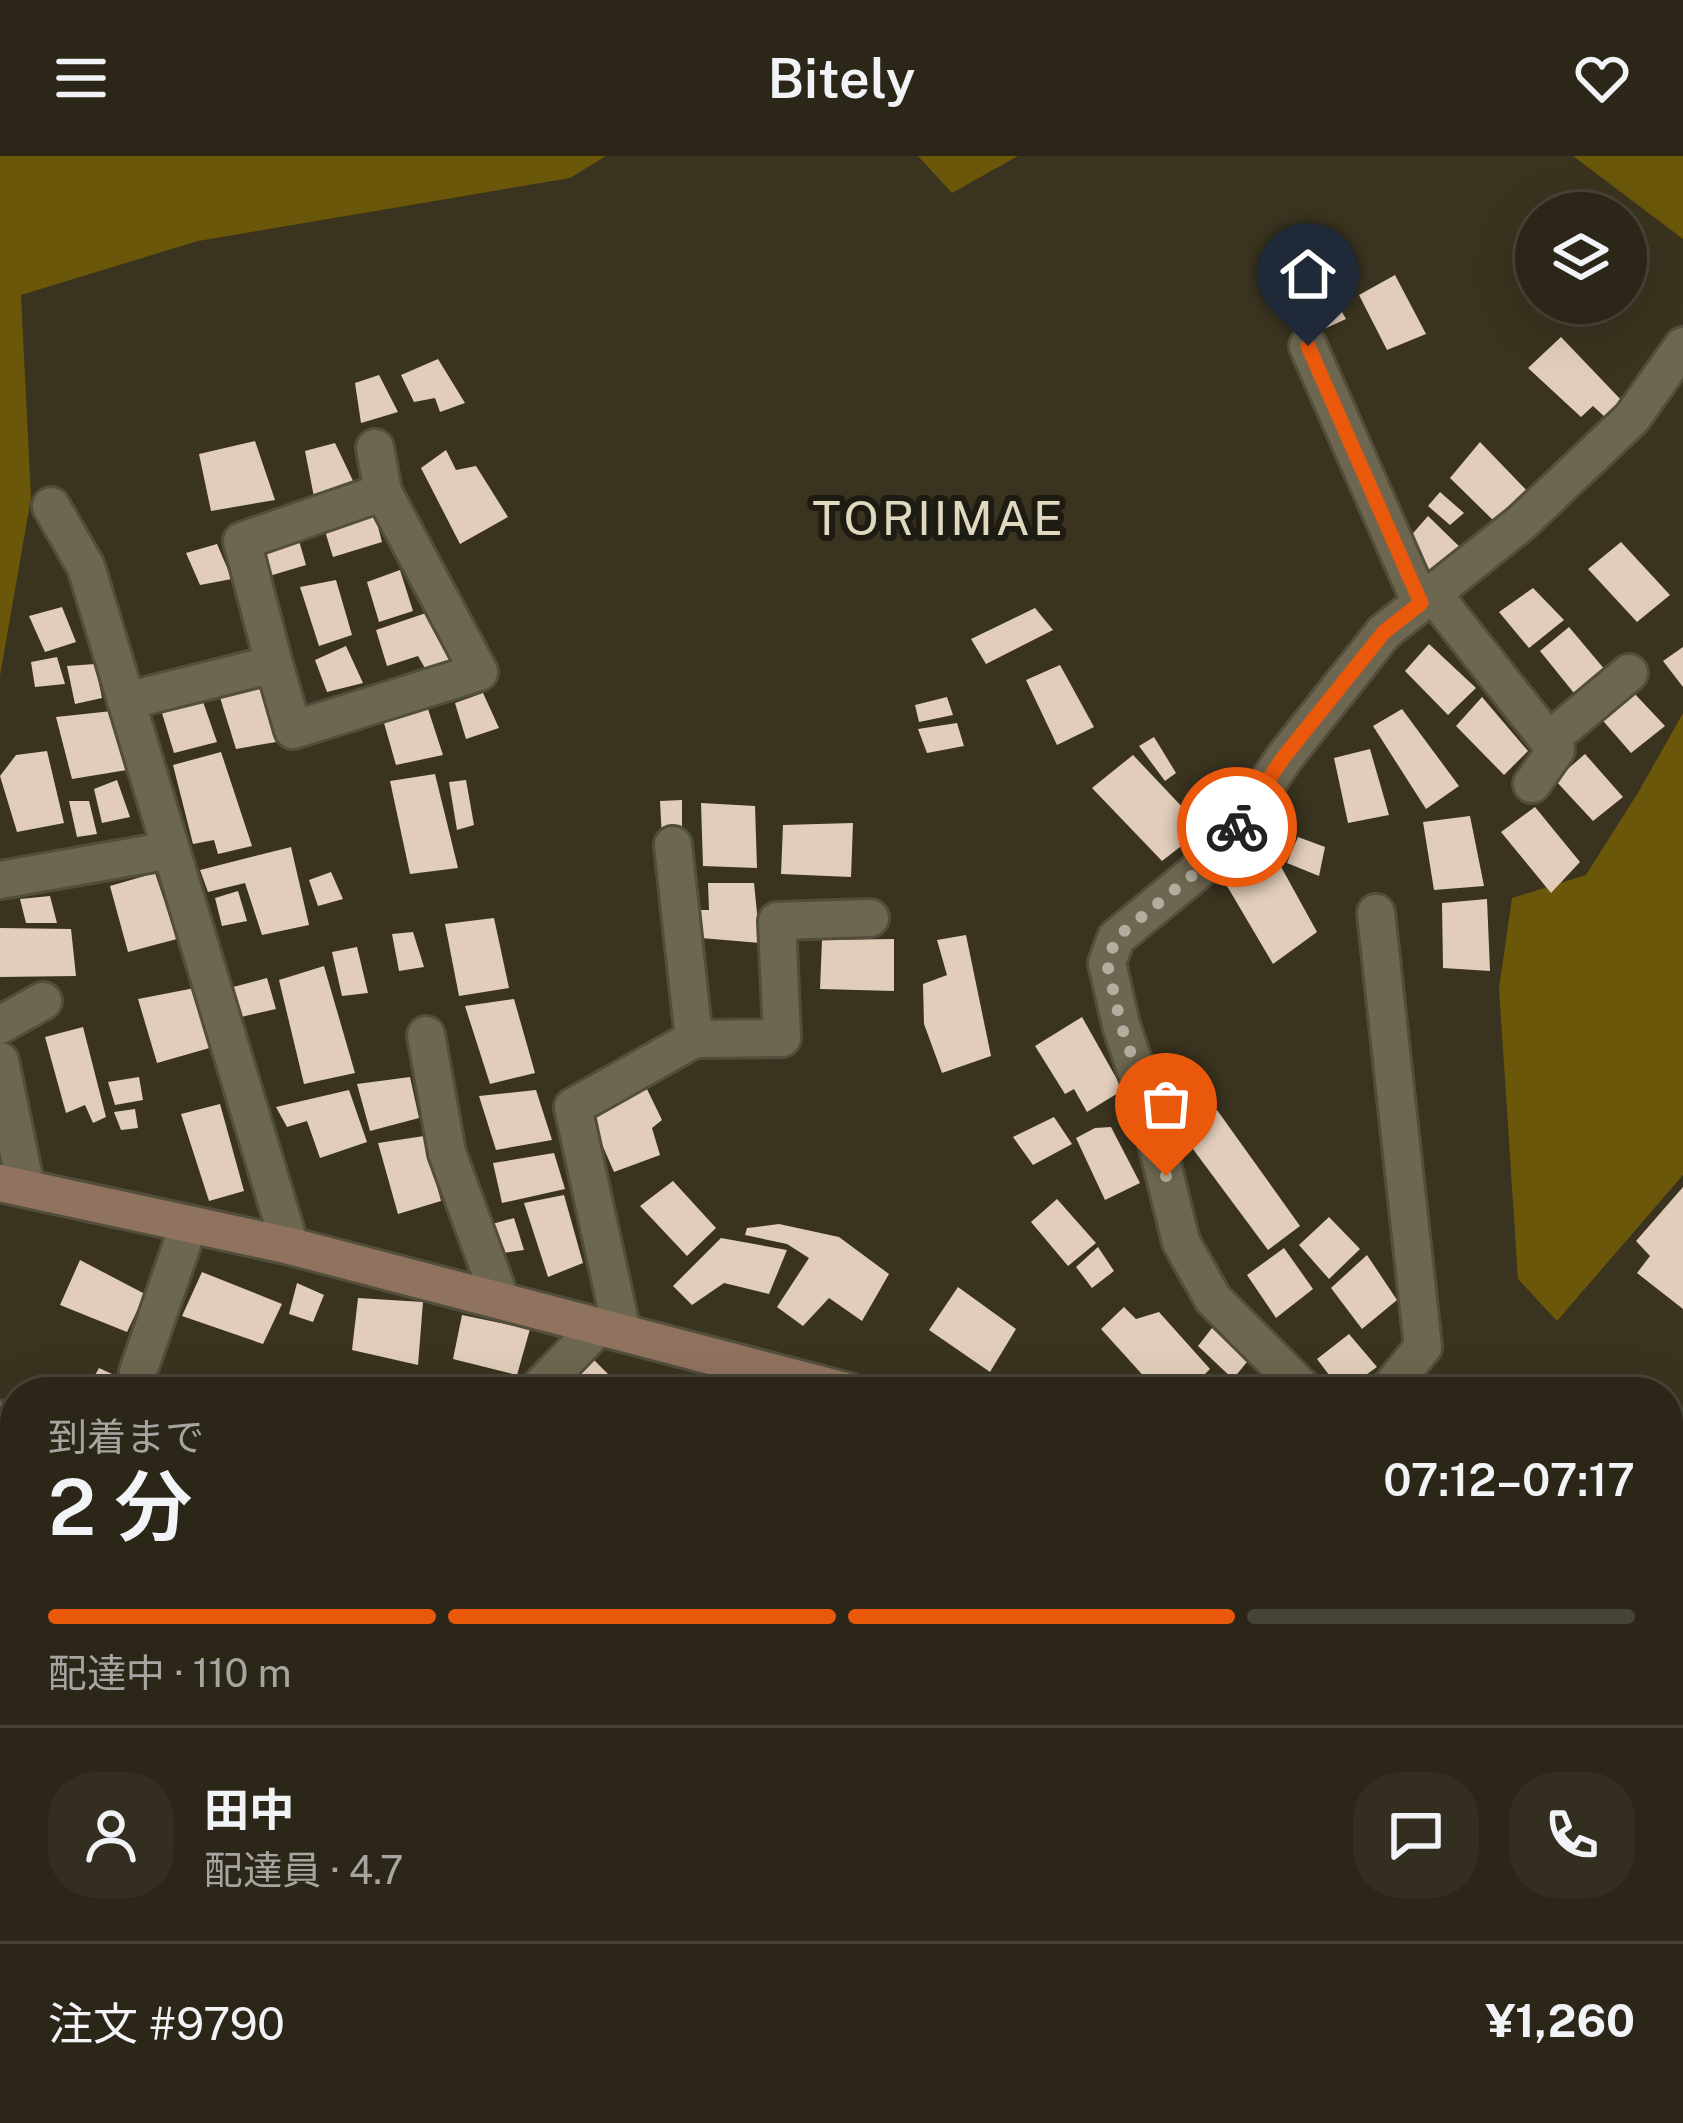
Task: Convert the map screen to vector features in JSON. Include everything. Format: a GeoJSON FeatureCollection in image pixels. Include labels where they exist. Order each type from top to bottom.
{"type":"FeatureCollection","features":[{"type":"Feature","properties":{"kind":"street"},"geometry":{"type":"LineString","coordinates":[[1308,346],[1426,598],[1556,750],[1532,784]]}},
{"type":"Feature","properties":{"kind":"street"},"geometry":{"type":"LineString","coordinates":[[1291,1377],[1213,1299],[1181,1242],[1148,1103],[1121,1025],[1107,963],[1116,938],[1195,873],[1226,839],[1283,758],[1384,632],[1521,523],[1632,418],[1683,346]]}},
{"type":"Feature","properties":{"kind":"street"},"geometry":{"type":"LineString","coordinates":[[375,448],[383,492],[479,672],[293,730],[242,542],[383,492]]}},
{"type":"Feature","properties":{"kind":"street"},"geometry":{"type":"LineString","coordinates":[[51,506],[86,567],[290,1246]]}},
{"type":"Feature","properties":{"kind":"street"},"geometry":{"type":"LineString","coordinates":[[126,701],[274,664]]}},
{"type":"Feature","properties":{"kind":"street"},"geometry":{"type":"LineString","coordinates":[[1548,741],[1629,673]]}},
{"type":"Feature","properties":{"kind":"street"},"geometry":{"type":"LineString","coordinates":[[673,844],[694,1039]]}},
{"type":"Feature","properties":{"kind":"street"},"geometry":{"type":"LineString","coordinates":[[3,869],[171,850]]}},
{"type":"Feature","properties":{"kind":"street"},"geometry":{"type":"LineString","coordinates":[[1376,913],[1423,1347],[1399,1377]]}},
{"type":"Feature","properties":{"kind":"street"},"geometry":{"type":"LineString","coordinates":[[611,1329],[573,1107],[694,1039],[782,1038],[777,921],[870,918]]}},
{"type":"Feature","properties":{"kind":"street"},"geometry":{"type":"LineString","coordinates":[[0,1025],[43,1001]]}},
{"type":"Feature","properties":{"kind":"street"},"geometry":{"type":"LineString","coordinates":[[426,1035],[447,1153],[501,1301]]}},
{"type":"Feature","properties":{"kind":"street"},"geometry":{"type":"LineString","coordinates":[[0,1061],[13,1185],[290,1246],[790,1377]]}},
{"type":"Feature","properties":{"kind":"street"},"geometry":{"type":"LineString","coordinates":[[138,1372],[189,1224]]}},
{"type":"Feature","properties":{"kind":"street"},"geometry":{"type":"LineString","coordinates":[[553,1377],[611,1329]]}},
{"type":"Feature","properties":{"kind":"shaded area"},"geometry":{"type":"Polygon","coordinates":[[[0,156],[606,156],[570,178],[198,241],[21,295],[31,498],[0,676],[0,156]]]}},
{"type":"Feature","properties":{"kind":"shaded area"},"geometry":{"type":"Polygon","coordinates":[[[918,156],[1018,156],[952,193],[918,156]]]}},
{"type":"Feature","properties":{"kind":"shaded area"},"geometry":{"type":"Polygon","coordinates":[[[1573,156],[1683,156],[1683,239],[1647,212],[1647,192],[1621,192],[1573,156]]]}},
{"type":"Feature","properties":{"kind":"shaded area"},"geometry":{"type":"Polygon","coordinates":[[[1683,713],[1683,1175],[1557,1321],[1518,1279],[1499,988],[1512,898],[1586,875],[1683,713]]]}},
{"type":"Feature","properties":{"kind":"building"},"geometry":{"type":"Polygon","coordinates":[[[1395,275],[1426,334],[1387,350],[1359,295],[1395,275]]]}},
{"type":"Feature","properties":{"kind":"building"},"geometry":{"type":"Polygon","coordinates":[[[1322,277],[1346,319],[1313,334],[1293,293],[1322,277]]]}},
{"type":"Feature","properties":{"kind":"building"},"geometry":{"type":"Polygon","coordinates":[[[1561,337],[1624,403],[1607,419],[1593,406],[1581,417],[1528,368],[1561,337]]]}},
{"type":"Feature","properties":{"kind":"building"},"geometry":{"type":"Polygon","coordinates":[[[438,359],[465,403],[440,412],[435,398],[414,402],[401,375],[438,359]]]}},
{"type":"Feature","properties":{"kind":"building"},"geometry":{"type":"Polygon","coordinates":[[[379,375],[398,412],[361,423],[355,383],[379,375]]]}},
{"type":"Feature","properties":{"kind":"building"},"geometry":{"type":"Polygon","coordinates":[[[255,441],[275,500],[211,511],[199,454],[255,441]]]}},
{"type":"Feature","properties":{"kind":"building"},"geometry":{"type":"Polygon","coordinates":[[[1480,442],[1532,496],[1496,523],[1450,478],[1480,442]]]}},
{"type":"Feature","properties":{"kind":"building"},"geometry":{"type":"Polygon","coordinates":[[[335,443],[355,485],[314,497],[305,451],[335,443]]]}},
{"type":"Feature","properties":{"kind":"building"},"geometry":{"type":"Polygon","coordinates":[[[446,450],[456,470],[476,466],[508,517],[460,544],[421,468],[446,450]]]}},
{"type":"Feature","properties":{"kind":"building"},"geometry":{"type":"Polygon","coordinates":[[[1440,492],[1464,513],[1450,525],[1428,506],[1440,492]]]}},
{"type":"Feature","properties":{"kind":"building"},"geometry":{"type":"Polygon","coordinates":[[[374,512],[382,542],[333,557],[324,528],[374,512]]]}},
{"type":"Feature","properties":{"kind":"building"},"geometry":{"type":"Polygon","coordinates":[[[1428,516],[1466,553],[1436,583],[1402,546],[1428,516]]]}},
{"type":"Feature","properties":{"kind":"building"},"geometry":{"type":"Polygon","coordinates":[[[297,534],[306,565],[266,577],[260,544],[297,534]]]}},
{"type":"Feature","properties":{"kind":"building"},"geometry":{"type":"Polygon","coordinates":[[[1621,542],[1670,595],[1637,622],[1588,569],[1621,542]]]}},
{"type":"Feature","properties":{"kind":"building"},"geometry":{"type":"Polygon","coordinates":[[[217,544],[232,579],[200,585],[186,553],[217,544]]]}},
{"type":"Feature","properties":{"kind":"building"},"geometry":{"type":"Polygon","coordinates":[[[400,570],[413,611],[379,622],[367,582],[400,570]]]}},
{"type":"Feature","properties":{"kind":"building"},"geometry":{"type":"Polygon","coordinates":[[[336,580],[352,635],[319,646],[300,587],[336,580]]]}},
{"type":"Feature","properties":{"kind":"building"},"geometry":{"type":"Polygon","coordinates":[[[1533,588],[1564,620],[1529,648],[1499,612],[1533,588]]]}},
{"type":"Feature","properties":{"kind":"building"},"geometry":{"type":"Polygon","coordinates":[[[62,607],[76,642],[45,652],[29,616],[62,607]]]}},
{"type":"Feature","properties":{"kind":"building"},"geometry":{"type":"Polygon","coordinates":[[[1035,608],[1053,630],[986,664],[971,639],[1035,608]]]}},
{"type":"Feature","properties":{"kind":"building"},"geometry":{"type":"Polygon","coordinates":[[[426,613],[450,662],[426,670],[418,656],[387,666],[376,630],[426,613]]]}},
{"type":"Feature","properties":{"kind":"building"},"geometry":{"type":"Polygon","coordinates":[[[1569,627],[1611,677],[1582,703],[1540,651],[1569,627]]]}},
{"type":"Feature","properties":{"kind":"building"},"geometry":{"type":"Polygon","coordinates":[[[1429,644],[1476,688],[1448,715],[1405,671],[1429,644]]]}},
{"type":"Feature","properties":{"kind":"building"},"geometry":{"type":"Polygon","coordinates":[[[346,646],[363,683],[327,692],[315,660],[346,646]]]}},
{"type":"Feature","properties":{"kind":"building"},"geometry":{"type":"Polygon","coordinates":[[[1683,647],[1683,687],[1663,661],[1683,647]]]}},
{"type":"Feature","properties":{"kind":"building"},"geometry":{"type":"Polygon","coordinates":[[[57,657],[65,684],[35,687],[31,662],[57,657]]]}},
{"type":"Feature","properties":{"kind":"building"},"geometry":{"type":"Polygon","coordinates":[[[95,664],[102,698],[75,704],[67,666],[95,664]]]}},
{"type":"Feature","properties":{"kind":"building"},"geometry":{"type":"Polygon","coordinates":[[[1060,665],[1094,727],[1057,745],[1026,680],[1060,665]]]}},
{"type":"Feature","properties":{"kind":"building"},"geometry":{"type":"Polygon","coordinates":[[[259,680],[276,742],[236,749],[218,691],[259,680]]]}},
{"type":"Feature","properties":{"kind":"building"},"geometry":{"type":"Polygon","coordinates":[[[1632,691],[1665,726],[1631,753],[1598,715],[1632,691]]]}},
{"type":"Feature","properties":{"kind":"building"},"geometry":{"type":"Polygon","coordinates":[[[483,693],[499,728],[466,739],[455,703],[483,693]]]}},
{"type":"Feature","properties":{"kind":"building"},"geometry":{"type":"Polygon","coordinates":[[[201,696],[217,742],[174,753],[159,703],[201,696]]]}},
{"type":"Feature","properties":{"kind":"building"},"geometry":{"type":"Polygon","coordinates":[[[947,697],[953,715],[919,722],[915,705],[947,697]]]}},
{"type":"Feature","properties":{"kind":"building"},"geometry":{"type":"Polygon","coordinates":[[[1482,697],[1528,751],[1504,775],[1456,726],[1482,697]]]}},
{"type":"Feature","properties":{"kind":"building"},"geometry":{"type":"Polygon","coordinates":[[[426,703],[443,755],[396,765],[382,716],[426,703]]]}},
{"type":"Feature","properties":{"kind":"building"},"geometry":{"type":"Polygon","coordinates":[[[1402,709],[1459,786],[1426,809],[1373,726],[1402,709]]]}},
{"type":"Feature","properties":{"kind":"building"},"geometry":{"type":"Polygon","coordinates":[[[112,711],[133,769],[72,779],[56,717],[112,711]]]}},
{"type":"Feature","properties":{"kind":"building"},"geometry":{"type":"Polygon","coordinates":[[[957,723],[964,746],[927,753],[918,729],[957,723]]]}},
{"type":"Feature","properties":{"kind":"building"},"geometry":{"type":"Polygon","coordinates":[[[1154,737],[1176,773],[1165,781],[1139,746],[1154,737]]]}},
{"type":"Feature","properties":{"kind":"building"},"geometry":{"type":"Polygon","coordinates":[[[1370,749],[1389,815],[1348,823],[1334,758],[1370,749]]]}},
{"type":"Feature","properties":{"kind":"building"},"geometry":{"type":"Polygon","coordinates":[[[47,751],[64,823],[17,832],[0,776],[16,755],[47,751]]]}},
{"type":"Feature","properties":{"kind":"building"},"geometry":{"type":"Polygon","coordinates":[[[221,752],[252,846],[218,854],[214,840],[193,844],[173,765],[221,752]]]}},
{"type":"Feature","properties":{"kind":"building"},"geometry":{"type":"Polygon","coordinates":[[[1585,754],[1623,797],[1593,821],[1555,780],[1585,754]]]}},
{"type":"Feature","properties":{"kind":"building"},"geometry":{"type":"Polygon","coordinates":[[[1133,755],[1203,829],[1162,861],[1092,788],[1133,755]]]}},
{"type":"Feature","properties":{"kind":"building"},"geometry":{"type":"Polygon","coordinates":[[[435,774],[458,868],[410,874],[390,781],[435,774]]]}},
{"type":"Feature","properties":{"kind":"building"},"geometry":{"type":"Polygon","coordinates":[[[117,780],[130,817],[102,823],[94,789],[117,780]]]}},
{"type":"Feature","properties":{"kind":"building"},"geometry":{"type":"Polygon","coordinates":[[[466,780],[474,825],[457,830],[449,782],[466,780]]]}},
{"type":"Feature","properties":{"kind":"building"},"geometry":{"type":"Polygon","coordinates":[[[682,800],[682,839],[662,840],[660,801],[682,800]]]}},
{"type":"Feature","properties":{"kind":"building"},"geometry":{"type":"Polygon","coordinates":[[[69,801],[89,801],[97,834],[77,837],[69,801]]]}},
{"type":"Feature","properties":{"kind":"building"},"geometry":{"type":"Polygon","coordinates":[[[701,803],[755,806],[757,868],[703,866],[701,803]]]}},
{"type":"Feature","properties":{"kind":"building"},"geometry":{"type":"Polygon","coordinates":[[[1535,807],[1580,862],[1551,893],[1501,832],[1535,807]]]}},
{"type":"Feature","properties":{"kind":"building"},"geometry":{"type":"Polygon","coordinates":[[[1470,816],[1484,886],[1434,890],[1423,822],[1470,816]]]}},
{"type":"Feature","properties":{"kind":"building"},"geometry":{"type":"Polygon","coordinates":[[[853,823],[851,877],[781,874],[783,825],[853,823]]]}},
{"type":"Feature","properties":{"kind":"building"},"geometry":{"type":"Polygon","coordinates":[[[1298,837],[1325,847],[1319,876],[1287,863],[1298,837]]]}},
{"type":"Feature","properties":{"kind":"building"},"geometry":{"type":"Polygon","coordinates":[[[291,847],[309,925],[262,935],[245,883],[208,892],[200,870],[291,847]]]}},
{"type":"Feature","properties":{"kind":"building"},"geometry":{"type":"Polygon","coordinates":[[[1274,854],[1317,932],[1273,964],[1227,886],[1274,854]]]}},
{"type":"Feature","properties":{"kind":"building"},"geometry":{"type":"Polygon","coordinates":[[[331,872],[343,899],[318,906],[309,880],[331,872]]]}},
{"type":"Feature","properties":{"kind":"building"},"geometry":{"type":"Polygon","coordinates":[[[155,873],[177,939],[128,952],[110,886],[155,873]]]}},
{"type":"Feature","properties":{"kind":"building"},"geometry":{"type":"Polygon","coordinates":[[[708,883],[754,883],[760,943],[701,938],[699,910],[709,910],[708,883]]]}},
{"type":"Feature","properties":{"kind":"building"},"geometry":{"type":"Polygon","coordinates":[[[238,891],[247,921],[222,926],[215,898],[238,891]]]}},
{"type":"Feature","properties":{"kind":"building"},"geometry":{"type":"Polygon","coordinates":[[[50,896],[57,923],[26,923],[20,899],[50,896]]]}},
{"type":"Feature","properties":{"kind":"building"},"geometry":{"type":"Polygon","coordinates":[[[1487,899],[1490,971],[1443,968],[1442,903],[1487,899]]]}},
{"type":"Feature","properties":{"kind":"building"},"geometry":{"type":"Polygon","coordinates":[[[494,918],[509,988],[459,996],[445,924],[494,918]]]}},
{"type":"Feature","properties":{"kind":"building"},"geometry":{"type":"Polygon","coordinates":[[[0,928],[71,929],[76,976],[0,977],[0,928]]]}},
{"type":"Feature","properties":{"kind":"building"},"geometry":{"type":"Polygon","coordinates":[[[413,932],[424,967],[399,971],[392,934],[413,932]]]}},
{"type":"Feature","properties":{"kind":"building"},"geometry":{"type":"Polygon","coordinates":[[[966,935],[991,1056],[942,1073],[924,1024],[923,984],[947,975],[937,940],[966,935]]]}},
{"type":"Feature","properties":{"kind":"building"},"geometry":{"type":"Polygon","coordinates":[[[894,939],[894,991],[820,989],[822,940],[894,939]]]}},
{"type":"Feature","properties":{"kind":"building"},"geometry":{"type":"Polygon","coordinates":[[[357,947],[368,993],[342,996],[332,952],[357,947]]]}},
{"type":"Feature","properties":{"kind":"building"},"geometry":{"type":"Polygon","coordinates":[[[324,966],[355,1073],[304,1084],[279,980],[324,966]]]}},
{"type":"Feature","properties":{"kind":"building"},"geometry":{"type":"Polygon","coordinates":[[[267,978],[276,1009],[241,1017],[233,987],[267,978]]]}},
{"type":"Feature","properties":{"kind":"building"},"geometry":{"type":"Polygon","coordinates":[[[200,987],[213,1047],[157,1063],[138,999],[200,987]]]}},
{"type":"Feature","properties":{"kind":"building"},"geometry":{"type":"Polygon","coordinates":[[[514,999],[535,1073],[490,1084],[465,1006],[514,999]]]}},
{"type":"Feature","properties":{"kind":"building"},"geometry":{"type":"Polygon","coordinates":[[[1082,1017],[1123,1090],[1087,1112],[1074,1089],[1065,1094],[1035,1046],[1082,1017]]]}},
{"type":"Feature","properties":{"kind":"building"},"geometry":{"type":"Polygon","coordinates":[[[83,1027],[106,1117],[93,1123],[85,1105],[66,1113],[45,1037],[83,1027]]]}},
{"type":"Feature","properties":{"kind":"building"},"geometry":{"type":"Polygon","coordinates":[[[139,1077],[143,1100],[115,1105],[108,1082],[139,1077]]]}},
{"type":"Feature","properties":{"kind":"building"},"geometry":{"type":"Polygon","coordinates":[[[410,1077],[419,1118],[370,1131],[357,1084],[410,1077]]]}},
{"type":"Feature","properties":{"kind":"building"},"geometry":{"type":"Polygon","coordinates":[[[645,1085],[662,1120],[652,1128],[660,1155],[614,1172],[588,1112],[645,1085]]]}},
{"type":"Feature","properties":{"kind":"building"},"geometry":{"type":"Polygon","coordinates":[[[349,1090],[367,1142],[320,1158],[307,1121],[287,1127],[276,1107],[349,1090]]]}},
{"type":"Feature","properties":{"kind":"building"},"geometry":{"type":"Polygon","coordinates":[[[536,1090],[552,1140],[496,1150],[479,1096],[536,1090]]]}},
{"type":"Feature","properties":{"kind":"building"},"geometry":{"type":"Polygon","coordinates":[[[220,1104],[244,1191],[209,1201],[181,1114],[220,1104]]]}},
{"type":"Feature","properties":{"kind":"building"},"geometry":{"type":"Polygon","coordinates":[[[135,1109],[138,1128],[121,1130],[114,1112],[135,1109]]]}},
{"type":"Feature","properties":{"kind":"building"},"geometry":{"type":"Polygon","coordinates":[[[1217,1110],[1300,1226],[1268,1250],[1184,1137],[1217,1110]]]}},
{"type":"Feature","properties":{"kind":"building"},"geometry":{"type":"Polygon","coordinates":[[[1054,1117],[1072,1144],[1033,1165],[1013,1137],[1054,1117]]]}},
{"type":"Feature","properties":{"kind":"building"},"geometry":{"type":"Polygon","coordinates":[[[1111,1127],[1140,1183],[1105,1200],[1076,1138],[1095,1128],[1111,1127]]]}},
{"type":"Feature","properties":{"kind":"building"},"geometry":{"type":"Polygon","coordinates":[[[424,1136],[441,1201],[398,1214],[378,1143],[424,1136]]]}},
{"type":"Feature","properties":{"kind":"building"},"geometry":{"type":"Polygon","coordinates":[[[554,1153],[565,1189],[502,1203],[493,1163],[554,1153]]]}},
{"type":"Feature","properties":{"kind":"building"},"geometry":{"type":"Polygon","coordinates":[[[673,1181],[716,1228],[687,1256],[640,1206],[673,1181]]]}},
{"type":"Feature","properties":{"kind":"building"},"geometry":{"type":"Polygon","coordinates":[[[1683,1187],[1683,1309],[1637,1273],[1650,1256],[1636,1241],[1683,1187]]]}},
{"type":"Feature","properties":{"kind":"building"},"geometry":{"type":"Polygon","coordinates":[[[564,1195],[583,1263],[548,1277],[524,1203],[564,1195]]]}},
{"type":"Feature","properties":{"kind":"building"},"geometry":{"type":"Polygon","coordinates":[[[1057,1199],[1096,1243],[1068,1266],[1031,1222],[1057,1199]]]}},
{"type":"Feature","properties":{"kind":"building"},"geometry":{"type":"Polygon","coordinates":[[[1329,1217],[1360,1249],[1329,1279],[1299,1245],[1329,1217]]]}},
{"type":"Feature","properties":{"kind":"building"},"geometry":{"type":"Polygon","coordinates":[[[514,1218],[524,1250],[503,1253],[492,1224],[514,1218]]]}},
{"type":"Feature","properties":{"kind":"building"},"geometry":{"type":"Polygon","coordinates":[[[779,1224],[839,1237],[889,1274],[862,1321],[829,1298],[803,1326],[777,1307],[809,1258],[787,1244],[745,1235],[747,1228],[779,1224]]]}},
{"type":"Feature","properties":{"kind":"building"},"geometry":{"type":"Polygon","coordinates":[[[721,1238],[787,1250],[769,1294],[724,1283],[692,1305],[673,1286],[721,1238]]]}},
{"type":"Feature","properties":{"kind":"building"},"geometry":{"type":"Polygon","coordinates":[[[1098,1247],[1114,1271],[1092,1288],[1076,1267],[1098,1247]]]}},
{"type":"Feature","properties":{"kind":"building"},"geometry":{"type":"Polygon","coordinates":[[[1284,1248],[1313,1289],[1276,1318],[1247,1275],[1284,1248]]]}},
{"type":"Feature","properties":{"kind":"building"},"geometry":{"type":"Polygon","coordinates":[[[1367,1255],[1397,1300],[1362,1329],[1331,1288],[1367,1255]]]}},
{"type":"Feature","properties":{"kind":"building"},"geometry":{"type":"Polygon","coordinates":[[[80,1260],[145,1294],[127,1332],[60,1305],[80,1260]]]}},
{"type":"Feature","properties":{"kind":"building"},"geometry":{"type":"Polygon","coordinates":[[[202,1272],[282,1304],[263,1344],[182,1316],[202,1272]]]}},
{"type":"Feature","properties":{"kind":"building"},"geometry":{"type":"Polygon","coordinates":[[[297,1283],[324,1295],[313,1322],[289,1314],[297,1283]]]}},
{"type":"Feature","properties":{"kind":"building"},"geometry":{"type":"Polygon","coordinates":[[[958,1287],[1016,1329],[990,1372],[929,1330],[958,1287]]]}},
{"type":"Feature","properties":{"kind":"building"},"geometry":{"type":"Polygon","coordinates":[[[358,1298],[423,1302],[418,1365],[352,1350],[358,1298]]]}},
{"type":"Feature","properties":{"kind":"building"},"geometry":{"type":"Polygon","coordinates":[[[1124,1307],[1136,1319],[1159,1312],[1210,1369],[1202,1377],[1144,1377],[1101,1329],[1124,1307]]]}},
{"type":"Feature","properties":{"kind":"building"},"geometry":{"type":"Polygon","coordinates":[[[462,1315],[530,1329],[517,1375],[453,1359],[462,1315]]]}},
{"type":"Feature","properties":{"kind":"building"},"geometry":{"type":"Polygon","coordinates":[[[1212,1328],[1247,1362],[1231,1377],[1198,1346],[1212,1328]]]}},
{"type":"Feature","properties":{"kind":"building"},"geometry":{"type":"Polygon","coordinates":[[[1349,1334],[1377,1367],[1363,1377],[1331,1377],[1317,1359],[1349,1334]]]}},
{"type":"Feature","properties":{"kind":"building"},"geometry":{"type":"Polygon","coordinates":[[[588,1354],[611,1377],[563,1377],[588,1354]]]}},
{"type":"Feature","properties":{"kind":"building"},"geometry":{"type":"Polygon","coordinates":[[[99,1368],[118,1377],[94,1377],[99,1368]]]}},
{"type":"Feature","properties":{"kind":"way so far"},"geometry":{"type":"LineString","coordinates":[[1166,1176],[1107,963],[1116,938],[1195,873],[1237,827]]}},
{"type":"Feature","properties":{"kind":"district","name":"TORIIMAE"},"geometry":{"type":"Point","coordinates":[939,518]}},
{"type":"Feature","properties":{"kind":"route"},"geometry":{"type":"LineString","coordinates":[[1237,827],[1283,758],[1384,632],[1421,603],[1308,346]]}}]}
